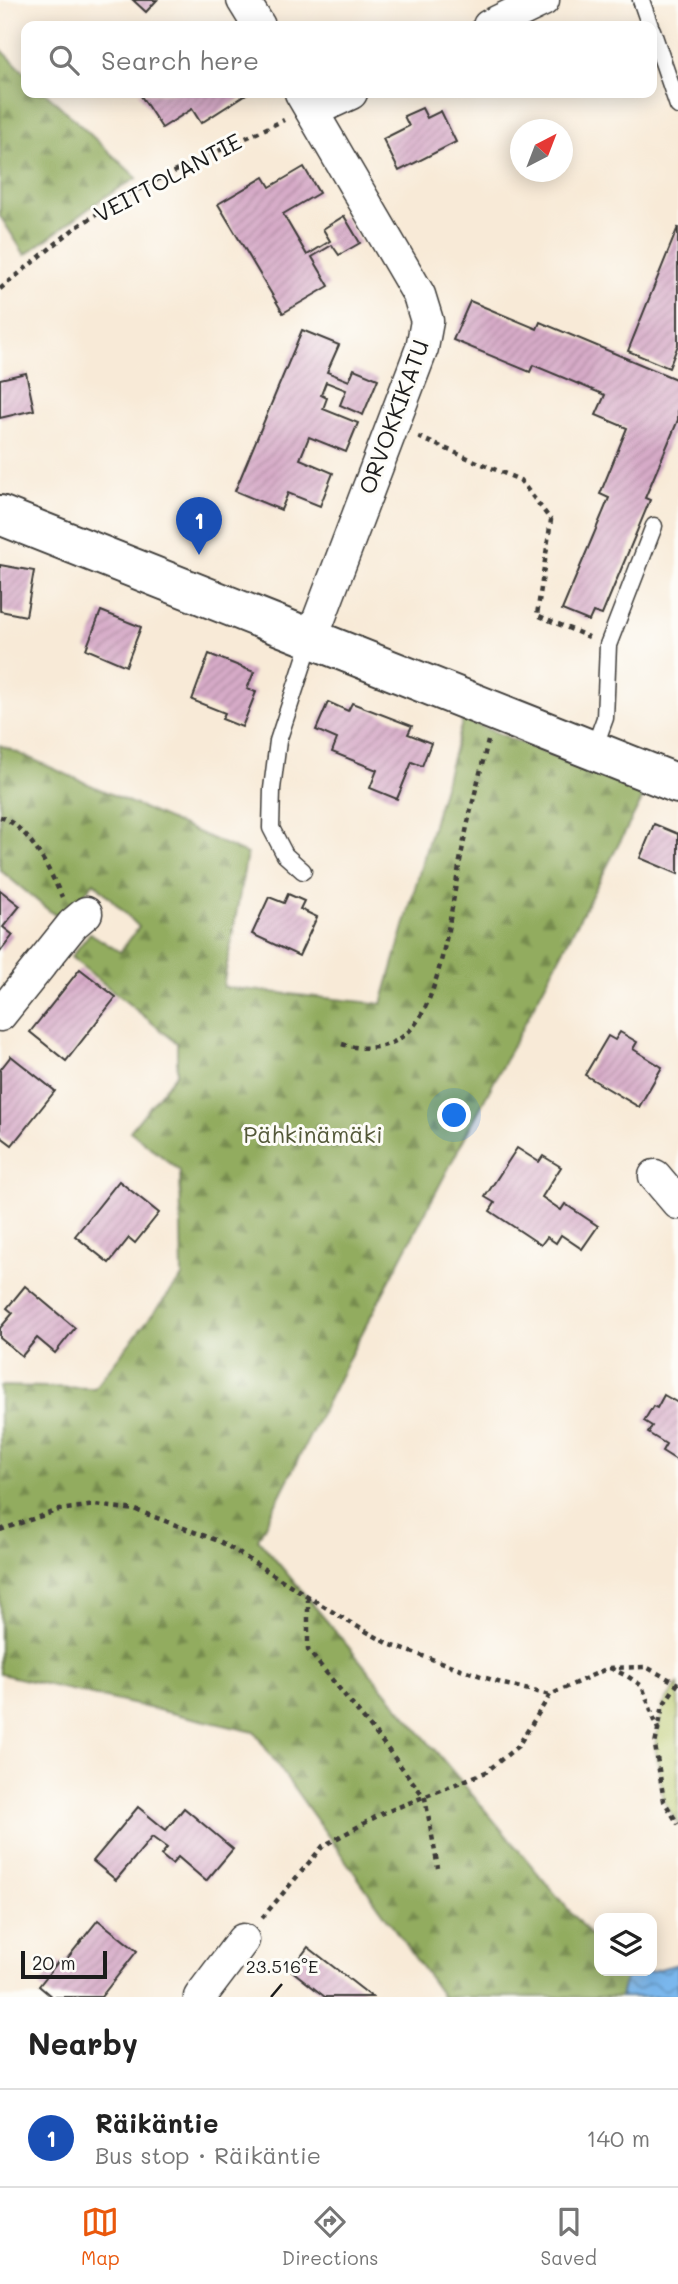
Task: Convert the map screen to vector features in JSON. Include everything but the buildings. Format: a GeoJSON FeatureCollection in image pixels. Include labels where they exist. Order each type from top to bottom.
{"type":"FeatureCollection","features":[{"type":"Feature","properties":{"kind":"street"},"geometry":{"type":"LineString","coordinates":[[243,0],[256,21]]}},
{"type":"Feature","properties":{"kind":"street"},"geometry":{"type":"LineString","coordinates":[[499,21],[543,0]]}},
{"type":"Feature","properties":{"kind":"street"},"geometry":{"type":"LineString","coordinates":[[306,102],[326,98]]}},
{"type":"Feature","properties":{"kind":"street","name":"ORVOKKIKATU"},"geometry":{"type":"LineString","coordinates":[[306,102],[419,295],[427,321],[422,348],[311,640]]}},
{"type":"Feature","properties":{"kind":"street"},"geometry":{"type":"LineString","coordinates":[[0,515],[678,785]]}},
{"type":"Feature","properties":{"kind":"street"},"geometry":{"type":"LineString","coordinates":[[0,1015],[80,918]]}},
{"type":"Feature","properties":{"kind":"street"},"geometry":{"type":"LineString","coordinates":[[655,1176],[678,1203]]}},
{"type":"Feature","properties":{"kind":"street"},"geometry":{"type":"LineString","coordinates":[[200,1997],[243,1940]]}},
{"type":"Feature","properties":{"kind":"lane"},"geometry":{"type":"LineString","coordinates":[[641,0],[648,21]]}},
{"type":"Feature","properties":{"kind":"lane"},"geometry":{"type":"LineString","coordinates":[[657,45],[678,106]]}},
{"type":"Feature","properties":{"kind":"lane"},"geometry":{"type":"LineString","coordinates":[[593,751],[605,718],[608,645],[654,526]]}},
{"type":"Feature","properties":{"kind":"lane"},"geometry":{"type":"LineString","coordinates":[[303,871],[285,855],[271,828],[272,789],[278,741],[311,640]]}},
{"type":"Feature","properties":{"kind":"path","name":"VEITTOLANTIE"},"geometry":{"type":"LineString","coordinates":[[0,289],[75,229],[144,186],[276,122],[306,102]]}},
{"type":"Feature","properties":{"kind":"path"},"geometry":{"type":"LineString","coordinates":[[392,426],[520,480],[551,520],[537,615],[608,645]]}},
{"type":"Feature","properties":{"kind":"path"},"geometry":{"type":"LineString","coordinates":[[342,1044],[353,1047],[380,1047],[407,1033],[425,1009],[437,976],[494,713]]}},
{"type":"Feature","properties":{"kind":"path"},"geometry":{"type":"LineString","coordinates":[[0,817],[29,836],[61,894],[80,918]]}},
{"type":"Feature","properties":{"kind":"path"},"geometry":{"type":"LineString","coordinates":[[0,1530],[59,1510],[95,1505],[136,1510],[221,1542],[391,1645],[504,1684],[550,1695]]}},
{"type":"Feature","properties":{"kind":"path"},"geometry":{"type":"LineString","coordinates":[[308,1596],[308,1650],[425,1798],[438,1868]]}},
{"type":"Feature","properties":{"kind":"path"},"geometry":{"type":"LineString","coordinates":[[243,1940],[323,1846],[381,1814],[486,1772],[517,1746],[550,1695],[608,1668],[646,1667],[678,1683],[663,1704],[655,1745],[664,1801],[678,1824]]}},
{"type":"Feature","properties":{"kind":"path"},"geometry":{"type":"LineString","coordinates":[[608,1668],[626,1675],[642,1686],[658,1729]]}},
{"type":"Feature","properties":{"kind":"green space"},"geometry":{"type":"Polygon","coordinates":[[[0,48],[21,69],[21,98],[51,98],[137,178],[103,198],[25,255],[0,216],[0,48]]]}},
{"type":"Feature","properties":{"kind":"green space","name":"Pähkinämäki"},"geometry":{"type":"Polygon","coordinates":[[[463,719],[645,794],[351,1354],[258,1539],[594,1940],[594,1976],[626,1978],[621,1997],[443,1997],[254,1732],[0,1674],[0,1386],[94,1388],[182,1277],[180,1171],[130,1131],[177,1073],[177,1043],[71,957],[90,933],[120,952],[139,927],[94,882],[76,905],[59,914],[52,913],[0,870],[0,745],[247,854],[223,987],[382,1004],[463,719]]]}},
{"type":"Feature","properties":{"kind":"green space"},"geometry":{"type":"Polygon","coordinates":[[[678,1684],[678,1824],[664,1801],[655,1745],[663,1705],[678,1684]]]}},
{"type":"Feature","properties":{"kind":"water"},"geometry":{"type":"Polygon","coordinates":[[[678,1964],[678,1997],[621,1997],[626,1978],[657,1976],[657,1970],[678,1964]]]}},
{"type":"Feature","properties":{"kind":"place","name":"Räikäntie"},"geometry":{"type":"Point","coordinates":[199,555]}}]}
